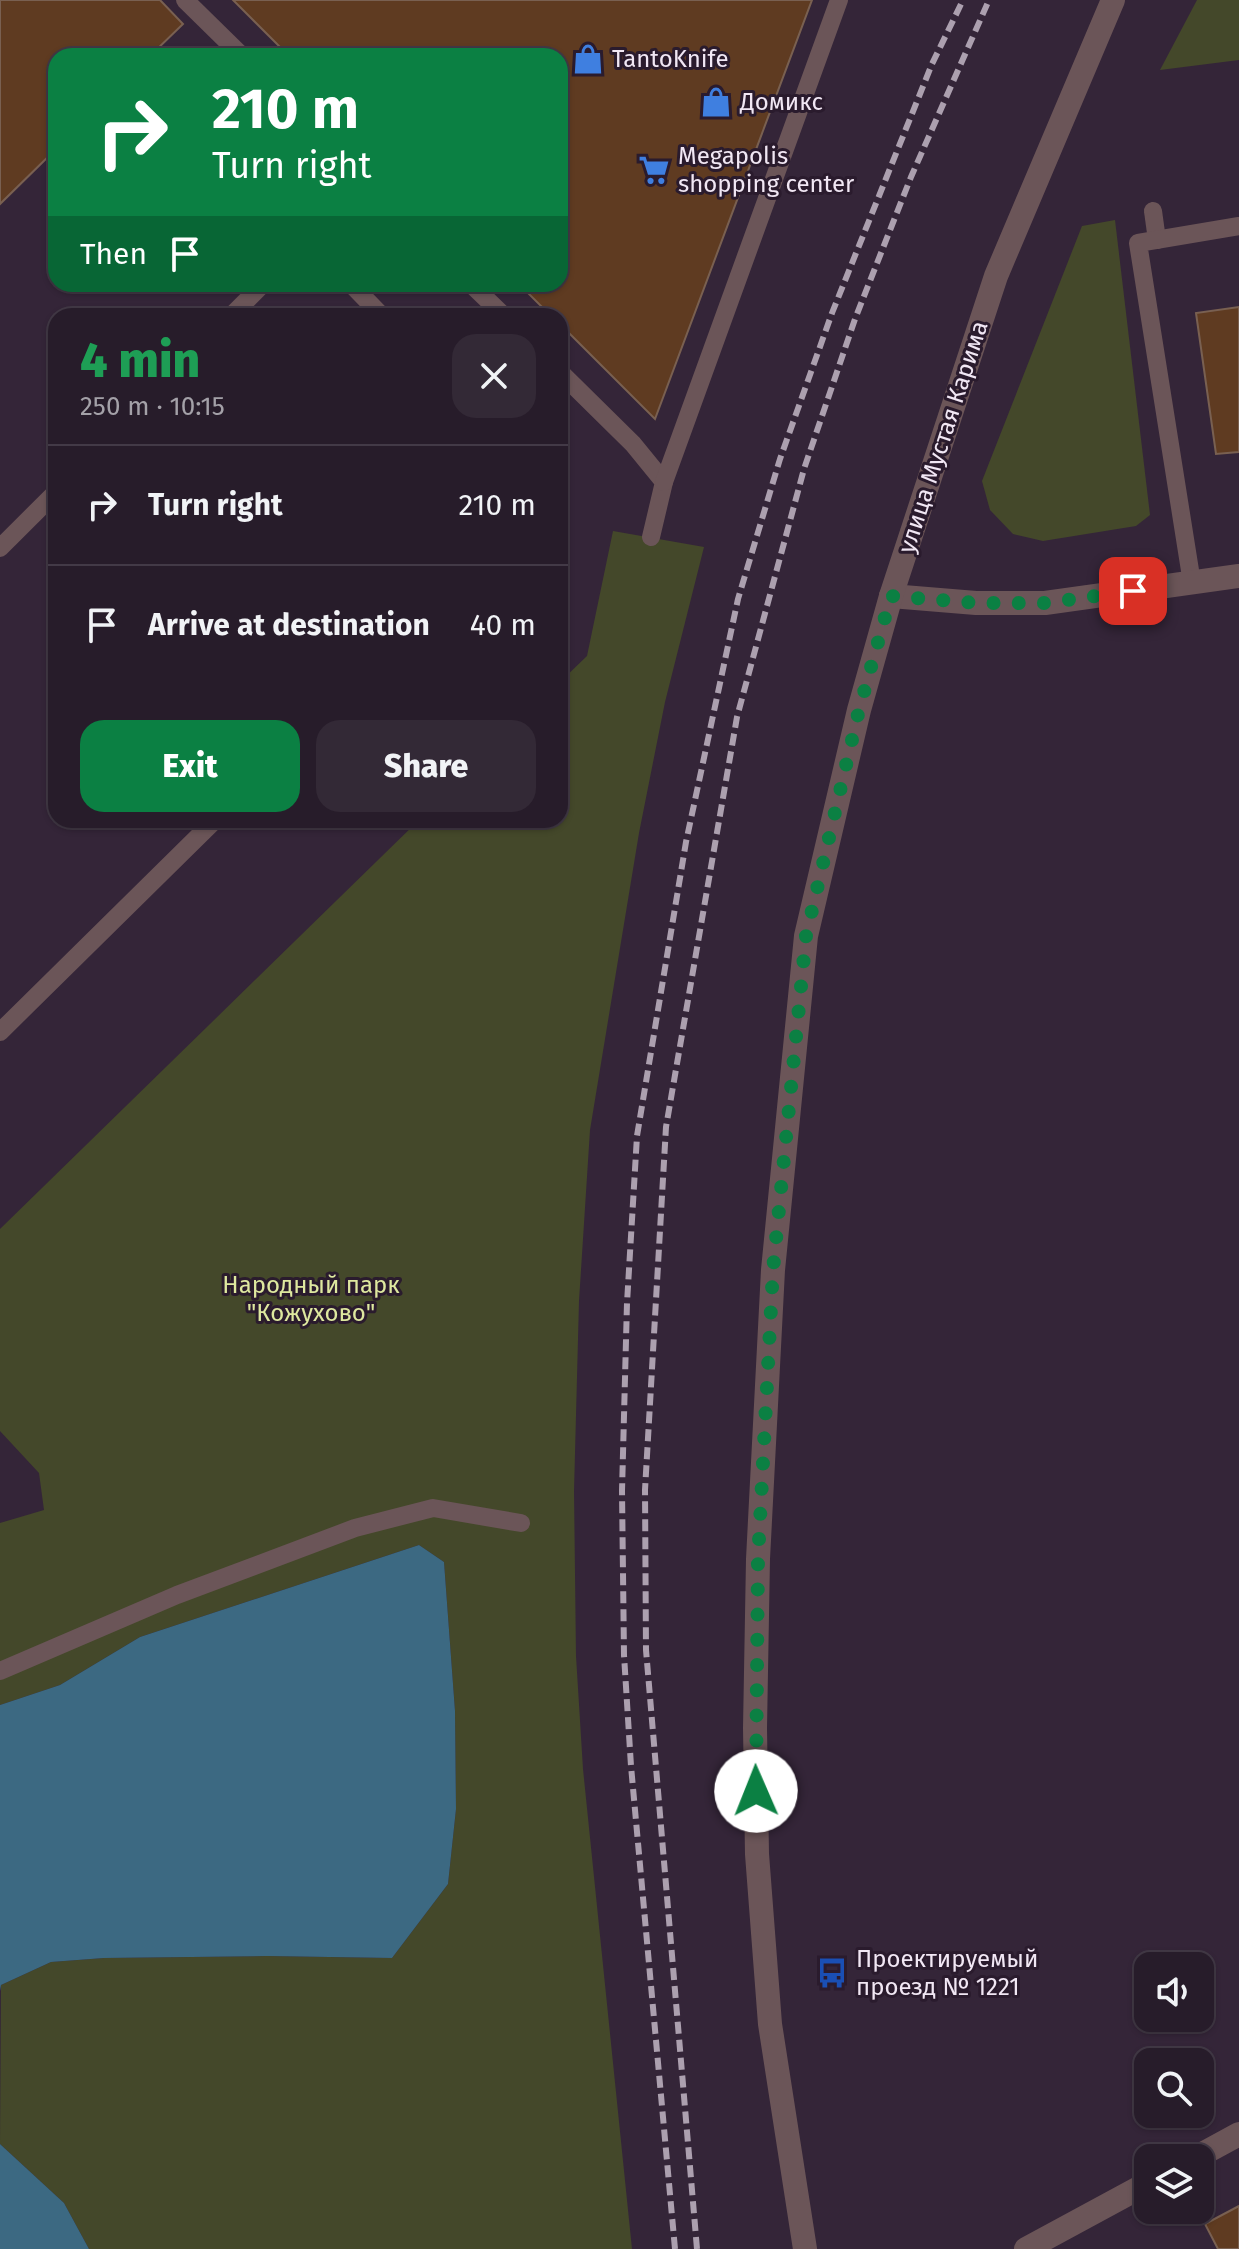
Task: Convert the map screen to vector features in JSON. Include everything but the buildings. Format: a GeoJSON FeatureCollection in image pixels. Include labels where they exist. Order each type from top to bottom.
{"type":"FeatureCollection","features":[{"type":"Feature","properties":{"kind":"street","name":"улица Мустая Карима"},"geometry":{"type":"LineString","coordinates":[[891,596],[996,276],[1113,0]]}},
{"type":"Feature","properties":{"kind":"street"},"geometry":{"type":"LineString","coordinates":[[805,2249],[770,2024],[757,1854],[758,1574],[772,1285],[806,936],[859,710],[891,596],[976,603],[1045,603],[1239,576]]}},
{"type":"Feature","properties":{"kind":"street"},"geometry":{"type":"LineString","coordinates":[[1214,2148],[1239,2134]]}},
{"type":"Feature","properties":{"kind":"street"},"geometry":{"type":"LineString","coordinates":[[1026,2249],[1134,2191]]}},
{"type":"Feature","properties":{"kind":"lane"},"geometry":{"type":"LineString","coordinates":[[185,0],[234,48]]}},
{"type":"Feature","properties":{"kind":"lane"},"geometry":{"type":"LineString","coordinates":[[651,537],[664,482],[839,0]]}},
{"type":"Feature","properties":{"kind":"lane"},"geometry":{"type":"LineString","coordinates":[[1153,211],[1157,240]]}},
{"type":"Feature","properties":{"kind":"lane"},"geometry":{"type":"LineString","coordinates":[[1192,583],[1138,243],[1239,226]]}},
{"type":"Feature","properties":{"kind":"lane"},"geometry":{"type":"LineString","coordinates":[[239,308],[255,292]]}},
{"type":"Feature","properties":{"kind":"lane"},"geometry":{"type":"LineString","coordinates":[[359,292],[374,308]]}},
{"type":"Feature","properties":{"kind":"lane"},"geometry":{"type":"LineString","coordinates":[[479,292],[496,308]]}},
{"type":"Feature","properties":{"kind":"lane"},"geometry":{"type":"LineString","coordinates":[[568,380],[633,444],[664,482]]}},
{"type":"Feature","properties":{"kind":"lane"},"geometry":{"type":"LineString","coordinates":[[0,548],[48,500]]}},
{"type":"Feature","properties":{"kind":"lane"},"geometry":{"type":"LineString","coordinates":[[0,1032],[207,828]]}},
{"type":"Feature","properties":{"kind":"lane"},"geometry":{"type":"LineString","coordinates":[[0,1671],[177,1595],[355,1528],[433,1508],[521,1523]]}},
{"type":"Feature","properties":{"kind":"green space"},"geometry":{"type":"Polygon","coordinates":[[[1197,0],[1239,0],[1239,60],[1160,70],[1197,0]]]}},
{"type":"Feature","properties":{"kind":"green space"},"geometry":{"type":"Polygon","coordinates":[[[1115,220],[1150,515],[1136,526],[1043,541],[1013,534],[990,510],[982,481],[1082,226],[1115,220]]]}},
{"type":"Feature","properties":{"kind":"green space","name":"Народный парк \"Кожухово\""},"geometry":{"type":"Polygon","coordinates":[[[613,531],[704,547],[665,702],[639,833],[590,1130],[579,1301],[574,1491],[576,1656],[583,1769],[632,2249],[89,2249],[64,2203],[0,2144],[1,1985],[51,1962],[104,1958],[392,1958],[448,1884],[456,1809],[455,1711],[444,1562],[419,1545],[140,1637],[60,1685],[0,1705],[0,1523],[44,1510],[39,1473],[0,1431],[0,1229],[411,828],[568,828],[568,674],[587,656],[613,531]]]}},
{"type":"Feature","properties":{"kind":"water"},"geometry":{"type":"Polygon","coordinates":[[[419,1545],[444,1562],[455,1711],[456,1809],[448,1884],[392,1958],[267,1956],[104,1958],[51,1962],[1,1985],[0,1991],[0,1705],[60,1685],[140,1637],[419,1545]]]}},
{"type":"Feature","properties":{"kind":"water"},"geometry":{"type":"Polygon","coordinates":[[[0,2144],[64,2203],[89,2249],[0,2249],[0,2144]]]}},
{"type":"Feature","properties":{"kind":"railway"},"geometry":{"type":"LineString","coordinates":[[675,2249],[631,1766],[624,1655],[622,1491],[627,1303],[637,1136],[686,842],[738,599],[780,459],[832,313],[932,64],[963,0]]}},
{"type":"Feature","properties":{"kind":"railway"},"geometry":{"type":"LineString","coordinates":[[697,2249],[646,1650],[645,1490],[666,1127],[737,717],[804,469],[855,319],[911,177],[989,0]]}},
{"type":"Feature","properties":{"kind":"place","name":"TantoKnife"},"geometry":{"type":"Point","coordinates":[588,59]}},
{"type":"Feature","properties":{"kind":"place","name":"Домикс"},"geometry":{"type":"Point","coordinates":[716,102]}},
{"type":"Feature","properties":{"kind":"place","name":"Megapolis shopping center"},"geometry":{"type":"Point","coordinates":[654,170]}},
{"type":"Feature","properties":{"kind":"place","name":"Проектируемый проезд № 1221"},"geometry":{"type":"Point","coordinates":[832,1973]}},
{"type":"Feature","properties":{"kind":"route"},"geometry":{"type":"LineString","coordinates":[[756,1791],[758,1559],[773,1270],[806,936],[859,710],[891,596],[976,603],[1045,603],[1133,591]]}}]}
